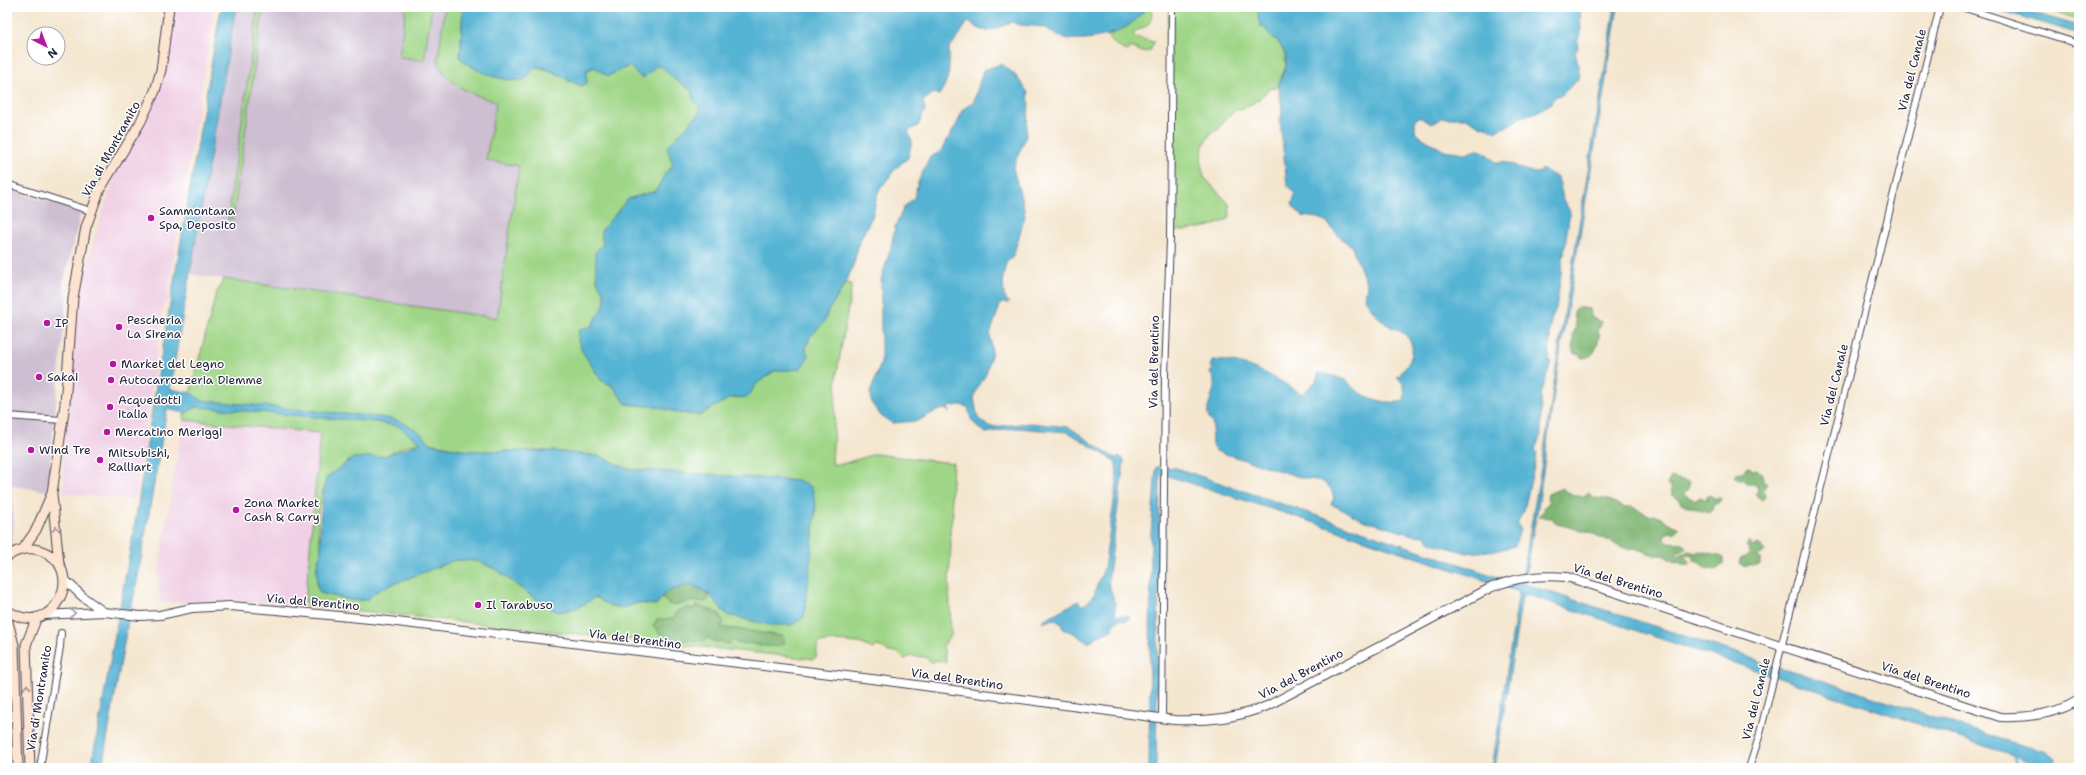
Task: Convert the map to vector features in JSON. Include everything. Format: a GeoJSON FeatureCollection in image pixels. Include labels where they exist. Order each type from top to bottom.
{"type":"FeatureCollection","features":[{"type":"Feature","properties":{"kind":"main road","name":"Via di Montramito"},"geometry":{"type":"LineString","coordinates":[[30,768],[26,645],[40,616],[52,610],[60,601],[64,590],[64,579],[59,564],[52,493],[69,358],[72,298],[79,260],[91,211],[105,180],[140,123],[156,90],[161,70],[169,7]]}},
{"type":"Feature","properties":{"kind":"main road","name":"Via di Montramito"},"geometry":{"type":"LineString","coordinates":[[13,553],[36,530],[52,493]]}},
{"type":"Feature","properties":{"kind":"main road","name":"Via di Montramito"},"geometry":{"type":"LineString","coordinates":[[13,553],[40,550],[51,556],[59,564]]}},
{"type":"Feature","properties":{"kind":"main road"},"geometry":{"type":"LineString","coordinates":[[7,610],[18,616],[40,616]]}},
{"type":"Feature","properties":{"kind":"main road","name":"Via di Montramito"},"geometry":{"type":"LineString","coordinates":[[7,618],[14,645],[11,679],[18,768]]}},
{"type":"Feature","properties":{"kind":"street","name":"Via del Brentino"},"geometry":{"type":"LineString","coordinates":[[1160,718],[1165,480],[1165,374],[1170,240],[1172,7]]}},
{"type":"Feature","properties":{"kind":"street","name":"Via del Canale"},"geometry":{"type":"LineString","coordinates":[[1749,768],[1772,684],[1940,7]]}},
{"type":"Feature","properties":{"kind":"street"},"geometry":{"type":"LineString","coordinates":[[1962,7],[2079,44]]}},
{"type":"Feature","properties":{"kind":"street"},"geometry":{"type":"LineString","coordinates":[[7,184],[91,211]]}},
{"type":"Feature","properties":{"kind":"street"},"geometry":{"type":"LineString","coordinates":[[7,416],[62,420]]}},
{"type":"Feature","properties":{"kind":"street","name":"Via del Brentino"},"geometry":{"type":"LineString","coordinates":[[40,616],[107,612],[140,616],[160,615],[192,608],[230,606],[380,620],[872,679],[1160,718],[1210,721],[1244,715],[1267,706],[1490,588],[1509,580],[1542,575],[1567,577],[2000,717],[2022,718],[2051,713],[2079,700]]}},
{"type":"Feature","properties":{"kind":"street","name":"Via del Brentino"},"geometry":{"type":"LineString","coordinates":[[64,579],[83,597],[107,612]]}},
{"type":"Feature","properties":{"kind":"street","name":"Via di Montramito"},"geometry":{"type":"LineString","coordinates":[[40,768],[61,633]]}},
{"type":"Feature","properties":{"kind":"shaded area"},"geometry":{"type":"Polygon","coordinates":[[[169,7],[215,7],[167,303],[164,303],[135,500],[64,493],[63,453],[74,345],[82,289],[94,239],[121,155],[153,97],[169,7]]]}},
{"type":"Feature","properties":{"kind":"shaded area"},"geometry":{"type":"Polygon","coordinates":[[[236,7],[445,7],[438,59],[450,81],[469,93],[496,102],[486,160],[519,166],[497,319],[189,274],[236,7]]]}},
{"type":"Feature","properties":{"kind":"shaded area"},"geometry":{"type":"Polygon","coordinates":[[[7,189],[81,212],[63,284],[67,296],[49,473],[49,491],[11,486],[14,523],[10,555],[7,554],[7,189]]]}},
{"type":"Feature","properties":{"kind":"shaded area"},"geometry":{"type":"Polygon","coordinates":[[[183,420],[320,433],[305,605],[233,601],[160,603],[158,576],[183,420]]]}},
{"type":"Feature","properties":{"kind":"green space"},"geometry":{"type":"Polygon","coordinates":[[[258,7],[263,7],[233,219],[228,219],[258,7]]]}},
{"type":"Feature","properties":{"kind":"green space"},"geometry":{"type":"Polygon","coordinates":[[[406,7],[432,7],[424,60],[399,57],[406,7]]]}},
{"type":"Feature","properties":{"kind":"green space"},"geometry":{"type":"Polygon","coordinates":[[[445,7],[463,7],[460,58],[488,75],[512,81],[538,67],[560,74],[570,82],[594,67],[608,76],[629,66],[641,77],[644,77],[656,66],[661,66],[673,78],[691,90],[693,98],[700,108],[698,115],[690,122],[673,165],[665,174],[656,191],[628,199],[601,231],[603,244],[596,267],[597,281],[604,293],[605,303],[592,326],[594,369],[601,380],[613,386],[626,404],[658,407],[680,413],[700,415],[730,398],[748,397],[756,384],[774,371],[800,369],[810,337],[824,322],[828,311],[846,283],[852,284],[837,373],[832,464],[842,464],[875,454],[953,463],[951,498],[953,513],[950,530],[951,545],[949,581],[951,635],[943,646],[946,662],[935,660],[933,663],[925,657],[912,656],[904,659],[897,652],[888,652],[884,648],[877,646],[873,649],[859,643],[835,641],[818,643],[816,657],[813,659],[305,605],[320,433],[183,420],[216,294],[224,279],[497,318],[519,166],[486,160],[496,102],[461,88],[446,76],[438,59],[445,7]],[[424,442],[406,446],[384,456],[353,458],[326,478],[317,516],[321,552],[317,565],[317,586],[320,593],[351,600],[367,600],[374,593],[383,588],[455,560],[478,561],[497,570],[530,595],[558,612],[577,608],[596,597],[607,605],[623,608],[637,603],[656,605],[666,592],[691,584],[709,594],[727,615],[804,617],[812,539],[800,481],[628,469],[599,456],[552,451],[470,451],[424,442]]]}},
{"type":"Feature","properties":{"kind":"green space"},"geometry":{"type":"Polygon","coordinates":[[[1145,7],[1152,7],[1151,20],[1147,25],[1133,34],[1135,37],[1154,42],[1150,51],[1143,52],[1130,47],[1128,51],[1121,49],[1107,35],[1129,25],[1145,7]]]}},
{"type":"Feature","properties":{"kind":"green space"},"geometry":{"type":"Polygon","coordinates":[[[1169,7],[1259,7],[1269,35],[1280,44],[1286,58],[1285,68],[1278,87],[1269,89],[1258,100],[1247,107],[1236,110],[1226,118],[1219,129],[1210,134],[1203,146],[1201,163],[1204,177],[1229,204],[1230,218],[1223,222],[1209,226],[1170,232],[1171,54],[1166,54],[1169,7]]]}},
{"type":"Feature","properties":{"kind":"green space"},"geometry":{"type":"Polygon","coordinates":[[[2041,7],[2078,7],[2074,18],[2041,7]]]}},
{"type":"Feature","properties":{"kind":"green space"},"geometry":{"type":"Polygon","coordinates":[[[1577,307],[1589,309],[1592,318],[1601,322],[1598,331],[1599,336],[1596,349],[1592,355],[1585,358],[1581,358],[1580,355],[1574,353],[1572,348],[1574,339],[1572,336],[1576,327],[1574,311],[1577,307]]]}},
{"type":"Feature","properties":{"kind":"green space"},"geometry":{"type":"Polygon","coordinates":[[[1749,467],[1753,470],[1757,469],[1767,483],[1763,490],[1766,495],[1762,500],[1756,495],[1758,489],[1755,484],[1748,484],[1743,478],[1738,480],[1734,477],[1736,473],[1742,472],[1749,467]]]}},
{"type":"Feature","properties":{"kind":"green space"},"geometry":{"type":"Polygon","coordinates":[[[1671,477],[1690,482],[1688,489],[1683,494],[1695,500],[1701,497],[1707,501],[1707,497],[1710,495],[1714,498],[1720,498],[1721,500],[1717,504],[1714,504],[1712,510],[1708,513],[1681,504],[1679,499],[1672,495],[1671,486],[1667,485],[1671,477]]]}},
{"type":"Feature","properties":{"kind":"green space"},"geometry":{"type":"Polygon","coordinates":[[[1562,488],[1573,496],[1585,496],[1589,493],[1594,498],[1606,499],[1624,507],[1632,507],[1651,516],[1655,515],[1679,528],[1674,533],[1669,532],[1665,534],[1664,539],[1667,542],[1682,543],[1686,547],[1683,551],[1676,553],[1677,556],[1689,551],[1696,553],[1699,551],[1719,555],[1723,558],[1723,564],[1715,570],[1705,568],[1700,563],[1694,561],[1694,557],[1688,555],[1685,557],[1691,562],[1687,565],[1673,561],[1663,555],[1654,555],[1635,548],[1628,549],[1589,532],[1557,524],[1552,518],[1540,517],[1539,515],[1545,510],[1544,508],[1549,502],[1547,499],[1548,494],[1562,488]]]}},
{"type":"Feature","properties":{"kind":"green space"},"geometry":{"type":"Polygon","coordinates":[[[1749,541],[1751,546],[1759,544],[1765,550],[1756,557],[1761,559],[1760,564],[1748,565],[1745,567],[1739,563],[1740,559],[1749,555],[1750,551],[1746,546],[1749,541]]]}},
{"type":"Feature","properties":{"kind":"green space"},"geometry":{"type":"Polygon","coordinates":[[[691,584],[706,592],[709,599],[706,602],[671,605],[668,604],[662,597],[666,592],[691,584]]]}},
{"type":"Feature","properties":{"kind":"green space"},"geometry":{"type":"Polygon","coordinates":[[[697,605],[720,614],[720,617],[724,622],[721,627],[783,636],[785,642],[780,645],[769,646],[745,643],[739,644],[733,640],[727,645],[721,641],[716,642],[708,638],[704,641],[681,641],[665,637],[659,633],[658,629],[653,627],[657,619],[673,619],[677,612],[688,607],[692,609],[697,605]]]}},
{"type":"Feature","properties":{"kind":"water"},"geometry":{"type":"Polygon","coordinates":[[[221,7],[236,7],[170,389],[191,393],[201,400],[388,418],[412,427],[422,434],[431,444],[470,451],[552,451],[599,456],[628,469],[800,481],[812,488],[816,506],[804,617],[792,625],[769,625],[727,615],[709,594],[691,584],[666,592],[656,605],[637,603],[623,608],[607,605],[596,597],[577,608],[558,612],[530,595],[497,570],[478,561],[455,560],[383,588],[374,593],[367,600],[351,600],[320,593],[317,586],[317,565],[321,552],[320,518],[326,478],[353,458],[384,456],[421,443],[398,426],[375,422],[197,407],[185,413],[167,409],[136,588],[130,610],[102,768],[91,768],[136,517],[152,410],[221,7]]]}},
{"type":"Feature","properties":{"kind":"water"},"geometry":{"type":"Polygon","coordinates":[[[463,7],[1145,7],[1131,24],[1121,30],[1086,39],[1064,38],[1042,27],[1015,24],[1012,22],[994,29],[984,30],[974,26],[969,21],[949,47],[948,72],[943,89],[939,95],[934,93],[923,101],[925,110],[918,126],[908,131],[912,141],[908,158],[896,168],[878,192],[872,217],[859,242],[854,263],[846,283],[828,311],[824,322],[810,337],[805,348],[809,357],[800,369],[774,371],[756,384],[748,397],[730,398],[700,415],[680,413],[658,407],[626,404],[613,386],[601,380],[582,351],[578,340],[579,330],[592,326],[605,303],[604,293],[597,281],[595,252],[603,244],[601,231],[628,199],[656,191],[665,174],[673,166],[667,147],[698,115],[700,108],[693,98],[691,90],[673,78],[661,66],[656,66],[645,77],[641,77],[629,66],[608,76],[594,67],[586,70],[587,83],[581,86],[544,68],[538,67],[532,70],[525,80],[508,80],[482,72],[460,58],[463,7]]]}},
{"type":"Feature","properties":{"kind":"water"},"geometry":{"type":"Polygon","coordinates":[[[1259,7],[1580,7],[1581,34],[1577,41],[1578,48],[1575,53],[1579,66],[1578,79],[1563,94],[1555,97],[1550,104],[1537,112],[1521,117],[1508,126],[1495,131],[1484,126],[1481,127],[1466,118],[1440,118],[1438,121],[1430,123],[1419,117],[1415,120],[1415,132],[1444,151],[1467,153],[1480,150],[1493,160],[1500,163],[1503,161],[1534,173],[1540,172],[1541,169],[1557,177],[1563,200],[1570,211],[1556,309],[1551,317],[1549,360],[1551,361],[1541,395],[1541,435],[1535,449],[1537,454],[1524,510],[1517,523],[1520,529],[1515,546],[1499,550],[1467,553],[1432,543],[1424,536],[1413,535],[1363,520],[1331,504],[1334,498],[1331,489],[1322,481],[1303,478],[1216,451],[1212,445],[1213,425],[1209,417],[1208,406],[1214,389],[1214,381],[1210,372],[1214,368],[1210,367],[1212,361],[1239,363],[1256,369],[1302,394],[1316,381],[1319,373],[1347,381],[1353,388],[1371,398],[1384,402],[1398,402],[1404,401],[1405,391],[1402,382],[1397,377],[1411,358],[1412,352],[1412,346],[1406,336],[1382,321],[1365,298],[1367,285],[1351,245],[1343,240],[1321,219],[1302,216],[1292,205],[1295,194],[1287,185],[1280,121],[1282,107],[1279,84],[1286,66],[1286,57],[1279,43],[1269,35],[1266,29],[1261,26],[1258,18],[1259,7]]]}},
{"type":"Feature","properties":{"kind":"water"},"geometry":{"type":"Polygon","coordinates":[[[1615,7],[1618,7],[1556,379],[1539,501],[1525,576],[1525,584],[1746,656],[1772,667],[1797,672],[2010,742],[2044,751],[2056,758],[2055,765],[2026,762],[2009,754],[1525,594],[1522,597],[1495,768],[1492,768],[1519,592],[1315,523],[1162,474],[1160,476],[1156,768],[1149,768],[1151,534],[1156,467],[1176,468],[1521,585],[1615,7]]]}},
{"type":"Feature","properties":{"kind":"water"},"geometry":{"type":"Polygon","coordinates":[[[1989,7],[2014,7],[2079,26],[2079,34],[1989,7]]]}},
{"type":"Feature","properties":{"kind":"water"},"geometry":{"type":"Polygon","coordinates":[[[1002,64],[1014,74],[1028,93],[1029,104],[1026,136],[1013,168],[1025,216],[1013,257],[1006,263],[1003,277],[1004,296],[1009,303],[1001,303],[990,334],[992,352],[986,374],[976,391],[974,399],[978,418],[986,425],[992,427],[1030,423],[1069,427],[1111,456],[1116,458],[1120,456],[1124,461],[1108,582],[1115,602],[1115,615],[1129,616],[1130,619],[1125,621],[1120,619],[1115,623],[1112,630],[1096,637],[1089,643],[1072,632],[1065,630],[1059,622],[1054,619],[1042,623],[1043,620],[1078,601],[1081,605],[1086,604],[1095,594],[1095,590],[1104,569],[1117,481],[1116,462],[1068,432],[1016,428],[986,433],[978,428],[971,419],[968,407],[960,405],[948,407],[950,413],[945,409],[936,411],[918,421],[892,423],[881,416],[872,404],[870,393],[881,363],[881,280],[891,247],[895,227],[904,207],[914,198],[918,182],[930,157],[940,152],[958,122],[962,110],[974,101],[983,70],[1002,64]]]}},
{"type":"Feature","properties":{"kind":"waterway"},"geometry":{"type":"LineString","coordinates":[[2014,757],[2017,768]]}},
{"type":"Feature","properties":{"kind":"place","name":"Sammontana Spa, Deposito"},"geometry":{"type":"Point","coordinates":[151,218]}},
{"type":"Feature","properties":{"kind":"place","name":"IP"},"geometry":{"type":"Point","coordinates":[47,323]}},
{"type":"Feature","properties":{"kind":"place","name":"Pescheria La Sirena"},"geometry":{"type":"Point","coordinates":[119,327]}},
{"type":"Feature","properties":{"kind":"place","name":"Market del Legno"},"geometry":{"type":"Point","coordinates":[113,364]}},
{"type":"Feature","properties":{"kind":"place","name":"Sakai"},"geometry":{"type":"Point","coordinates":[39,377]}},
{"type":"Feature","properties":{"kind":"place","name":"Autocarrozzeria Diemme"},"geometry":{"type":"Point","coordinates":[111,380]}},
{"type":"Feature","properties":{"kind":"place","name":"Acquedotti italia"},"geometry":{"type":"Point","coordinates":[110,407]}},
{"type":"Feature","properties":{"kind":"place","name":"Mercatino Meriggi"},"geometry":{"type":"Point","coordinates":[107,432]}},
{"type":"Feature","properties":{"kind":"place","name":"Wind Tre"},"geometry":{"type":"Point","coordinates":[31,450]}},
{"type":"Feature","properties":{"kind":"place","name":"Mitsubishi, Ralliart"},"geometry":{"type":"Point","coordinates":[100,460]}},
{"type":"Feature","properties":{"kind":"place","name":"Zona Market Cash & Carry"},"geometry":{"type":"Point","coordinates":[236,510]}},
{"type":"Feature","properties":{"kind":"place","name":"Il Tarabuso"},"geometry":{"type":"Point","coordinates":[478,605]}}]}
